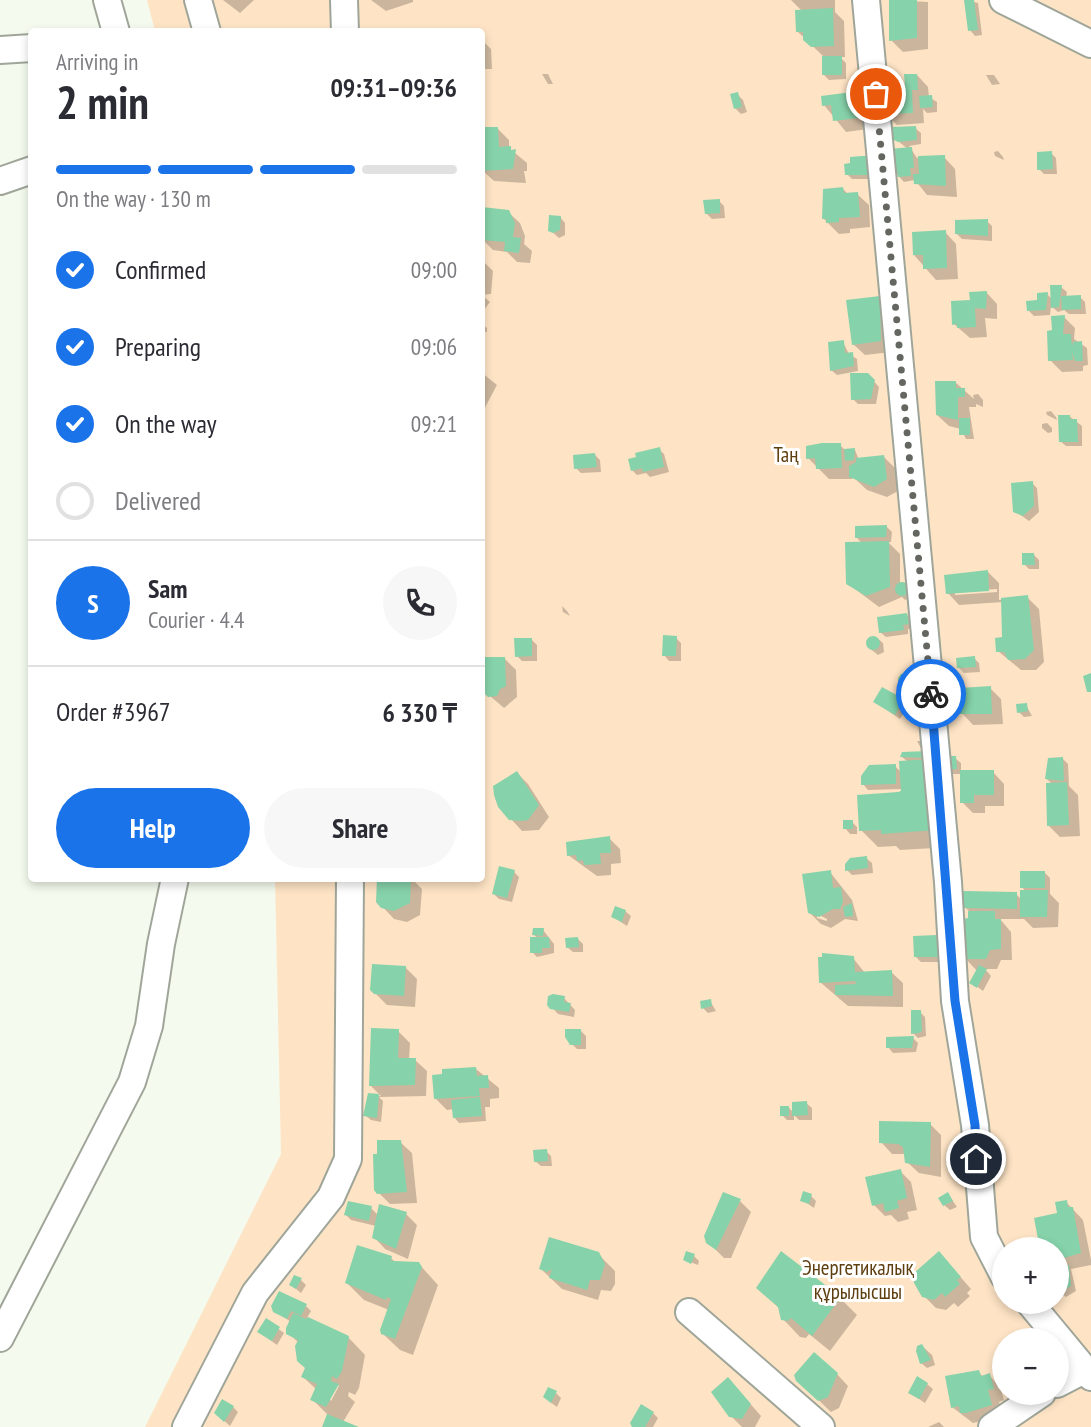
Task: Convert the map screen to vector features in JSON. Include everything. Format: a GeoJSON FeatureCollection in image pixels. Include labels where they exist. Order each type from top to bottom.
{"type":"FeatureCollection","features":[{"type":"Feature","properties":{"kind":"street"},"geometry":{"type":"LineString","coordinates":[[107,0],[115,28]]}},
{"type":"Feature","properties":{"kind":"street"},"geometry":{"type":"LineString","coordinates":[[198,0],[206,28]]}},
{"type":"Feature","properties":{"kind":"street"},"geometry":{"type":"LineString","coordinates":[[344,0],[345,28]]}},
{"type":"Feature","properties":{"kind":"street"},"geometry":{"type":"LineString","coordinates":[[866,0],[945,845],[955,1001],[975,1125],[984,1237],[992,1253]]}},
{"type":"Feature","properties":{"kind":"street"},"geometry":{"type":"LineString","coordinates":[[1003,0],[1091,44]]}},
{"type":"Feature","properties":{"kind":"street"},"geometry":{"type":"LineString","coordinates":[[0,50],[28,48]]}},
{"type":"Feature","properties":{"kind":"street"},"geometry":{"type":"LineString","coordinates":[[0,181],[28,171]]}},
{"type":"Feature","properties":{"kind":"street"},"geometry":{"type":"LineString","coordinates":[[0,1338],[132,1082],[149,1026],[161,944],[175,882]]}},
{"type":"Feature","properties":{"kind":"street"},"geometry":{"type":"LineString","coordinates":[[186,1427],[256,1293],[331,1197],[348,1159],[349,882]]}},
{"type":"Feature","properties":{"kind":"street"},"geometry":{"type":"LineString","coordinates":[[689,1312],[821,1427]]}},
{"type":"Feature","properties":{"kind":"street"},"geometry":{"type":"LineString","coordinates":[[1039,1314],[1088,1373],[1069,1380]]}},
{"type":"Feature","properties":{"kind":"street"},"geometry":{"type":"LineString","coordinates":[[992,1427],[1024,1405]]}},
{"type":"Feature","properties":{"kind":"green space","name":"Таң"},"geometry":{"type":"Polygon","coordinates":[[[147,0],[1091,0],[1091,1427],[145,1427],[281,1154],[275,882],[485,882],[485,28],[154,28],[147,0]]]}},
{"type":"Feature","properties":{"kind":"building"},"geometry":{"type":"Polygon","coordinates":[[[889,0],[917,0],[917,38],[889,41],[889,0]]]}},
{"type":"Feature","properties":{"kind":"building"},"geometry":{"type":"Polygon","coordinates":[[[964,0],[974,0],[978,30],[968,31],[964,0]]]}},
{"type":"Feature","properties":{"kind":"building"},"geometry":{"type":"Polygon","coordinates":[[[833,8],[834,46],[811,47],[803,40],[803,32],[796,32],[795,10],[833,8]]]}},
{"type":"Feature","properties":{"kind":"building"},"geometry":{"type":"Polygon","coordinates":[[[822,56],[842,56],[842,75],[822,75],[822,56]]]}},
{"type":"Feature","properties":{"kind":"building"},"geometry":{"type":"Polygon","coordinates":[[[904,74],[917,74],[918,90],[912,90],[913,113],[884,114],[886,81],[895,80],[895,86],[905,86],[904,74]]]}},
{"type":"Feature","properties":{"kind":"building"},"geometry":{"type":"Polygon","coordinates":[[[860,91],[862,106],[857,106],[858,118],[833,121],[831,105],[822,106],[821,96],[860,91]]]}},
{"type":"Feature","properties":{"kind":"building"},"geometry":{"type":"Polygon","coordinates":[[[738,92],[742,107],[734,109],[730,94],[738,92]]]}},
{"type":"Feature","properties":{"kind":"building"},"geometry":{"type":"Polygon","coordinates":[[[932,95],[933,107],[920,108],[919,96],[932,95]]]}},
{"type":"Feature","properties":{"kind":"building"},"geometry":{"type":"Polygon","coordinates":[[[916,126],[917,140],[898,142],[892,139],[892,127],[916,126]]]}},
{"type":"Feature","properties":{"kind":"building"},"geometry":{"type":"Polygon","coordinates":[[[485,127],[498,127],[499,147],[511,146],[511,150],[516,149],[513,169],[485,171],[485,127]]]}},
{"type":"Feature","properties":{"kind":"building"},"geometry":{"type":"Polygon","coordinates":[[[912,147],[914,168],[910,168],[911,176],[898,177],[897,171],[892,171],[889,149],[912,147]]]}},
{"type":"Feature","properties":{"kind":"building"},"geometry":{"type":"Polygon","coordinates":[[[1052,151],[1053,169],[1037,170],[1037,152],[1052,151]]]}},
{"type":"Feature","properties":{"kind":"building"},"geometry":{"type":"Polygon","coordinates":[[[875,155],[876,175],[845,175],[844,164],[850,163],[850,157],[875,155]]]}},
{"type":"Feature","properties":{"kind":"building"},"geometry":{"type":"Polygon","coordinates":[[[945,155],[946,186],[914,184],[913,174],[919,174],[918,156],[945,155]]]}},
{"type":"Feature","properties":{"kind":"building"},"geometry":{"type":"Polygon","coordinates":[[[843,187],[844,193],[858,192],[860,217],[839,218],[839,222],[826,223],[826,219],[822,219],[823,189],[843,187]]]}},
{"type":"Feature","properties":{"kind":"building"},"geometry":{"type":"Polygon","coordinates":[[[720,199],[720,213],[705,214],[703,200],[720,199]]]}},
{"type":"Feature","properties":{"kind":"building"},"geometry":{"type":"Polygon","coordinates":[[[485,207],[509,210],[515,223],[513,237],[521,238],[519,253],[504,251],[505,242],[485,240],[485,207]]]}},
{"type":"Feature","properties":{"kind":"building"},"geometry":{"type":"Polygon","coordinates":[[[549,215],[561,216],[560,230],[553,233],[548,231],[549,215]]]}},
{"type":"Feature","properties":{"kind":"building"},"geometry":{"type":"Polygon","coordinates":[[[988,219],[988,236],[955,234],[955,220],[988,219]]]}},
{"type":"Feature","properties":{"kind":"building"},"geometry":{"type":"Polygon","coordinates":[[[946,230],[947,268],[923,269],[923,255],[913,255],[912,232],[946,230]]]}},
{"type":"Feature","properties":{"kind":"building"},"geometry":{"type":"Polygon","coordinates":[[[1050,285],[1062,285],[1059,307],[1051,308],[1050,285]]]}},
{"type":"Feature","properties":{"kind":"building"},"geometry":{"type":"Polygon","coordinates":[[[987,291],[986,309],[975,308],[976,327],[957,328],[957,324],[952,325],[951,301],[970,300],[969,292],[987,291]]]}},
{"type":"Feature","properties":{"kind":"building"},"geometry":{"type":"Polygon","coordinates":[[[1048,292],[1046,310],[1027,311],[1026,301],[1037,300],[1037,293],[1048,292]]]}},
{"type":"Feature","properties":{"kind":"building"},"geometry":{"type":"Polygon","coordinates":[[[1081,295],[1081,309],[1062,310],[1061,296],[1081,295]]]}},
{"type":"Feature","properties":{"kind":"building"},"geometry":{"type":"Polygon","coordinates":[[[880,296],[881,341],[852,345],[846,300],[880,296]]]}},
{"type":"Feature","properties":{"kind":"building"},"geometry":{"type":"Polygon","coordinates":[[[1065,315],[1063,334],[1071,334],[1072,346],[1073,342],[1082,341],[1083,361],[1075,361],[1072,352],[1073,360],[1048,361],[1047,331],[1052,330],[1051,316],[1065,315]]]}},
{"type":"Feature","properties":{"kind":"building"},"geometry":{"type":"Polygon","coordinates":[[[844,340],[845,353],[853,352],[854,366],[830,371],[828,342],[844,340]]]}},
{"type":"Feature","properties":{"kind":"building"},"geometry":{"type":"Polygon","coordinates":[[[850,373],[868,373],[875,380],[871,399],[851,400],[850,373]]]}},
{"type":"Feature","properties":{"kind":"building"},"geometry":{"type":"Polygon","coordinates":[[[935,381],[956,381],[956,388],[965,388],[965,397],[958,397],[958,420],[936,415],[935,381]]]}},
{"type":"Feature","properties":{"kind":"building"},"geometry":{"type":"Polygon","coordinates":[[[1058,415],[1070,415],[1070,419],[1077,419],[1078,442],[1059,442],[1058,415]]]}},
{"type":"Feature","properties":{"kind":"building"},"geometry":{"type":"Polygon","coordinates":[[[959,418],[970,418],[970,435],[959,435],[959,418]]]}},
{"type":"Feature","properties":{"kind":"building"},"geometry":{"type":"Polygon","coordinates":[[[841,443],[842,468],[816,469],[815,458],[806,459],[806,446],[841,443]]]}},
{"type":"Feature","properties":{"kind":"building"},"geometry":{"type":"Polygon","coordinates":[[[660,447],[664,467],[643,472],[642,468],[631,471],[628,459],[636,457],[635,453],[660,447]]]}},
{"type":"Feature","properties":{"kind":"building"},"geometry":{"type":"Polygon","coordinates":[[[855,448],[854,460],[845,461],[844,449],[855,448]]]}},
{"type":"Feature","properties":{"kind":"building"},"geometry":{"type":"Polygon","coordinates":[[[595,453],[597,467],[574,469],[573,455],[595,453]]]}},
{"type":"Feature","properties":{"kind":"building"},"geometry":{"type":"Polygon","coordinates":[[[884,455],[887,479],[874,487],[849,477],[849,466],[856,462],[856,458],[884,455]]]}},
{"type":"Feature","properties":{"kind":"building"},"geometry":{"type":"Polygon","coordinates":[[[1033,481],[1034,506],[1023,516],[1013,512],[1011,483],[1033,481]]]}},
{"type":"Feature","properties":{"kind":"building"},"geometry":{"type":"Polygon","coordinates":[[[887,525],[886,537],[855,538],[855,526],[887,525]]]}},
{"type":"Feature","properties":{"kind":"building"},"geometry":{"type":"Polygon","coordinates":[[[889,541],[890,587],[866,596],[846,584],[845,542],[889,541]]]}},
{"type":"Feature","properties":{"kind":"building"},"geometry":{"type":"Polygon","coordinates":[[[1022,553],[1034,553],[1035,565],[1022,565],[1022,553]]]}},
{"type":"Feature","properties":{"kind":"building"},"geometry":{"type":"Polygon","coordinates":[[[988,570],[989,591],[946,594],[944,575],[988,570]]]}},
{"type":"Feature","properties":{"kind":"building"},"geometry":{"type":"Polygon","coordinates":[[[899,582],[905,582],[909,589],[905,596],[899,596],[895,592],[895,586],[899,582]]]}},
{"type":"Feature","properties":{"kind":"building"},"geometry":{"type":"Polygon","coordinates":[[[1028,595],[1034,650],[1025,659],[1008,660],[1004,652],[996,652],[995,638],[1002,637],[1001,598],[1028,595]]]}},
{"type":"Feature","properties":{"kind":"building"},"geometry":{"type":"Polygon","coordinates":[[[907,613],[909,624],[903,625],[904,630],[879,633],[877,617],[907,613]]]}},
{"type":"Feature","properties":{"kind":"building"},"geometry":{"type":"Polygon","coordinates":[[[663,635],[677,636],[676,656],[662,656],[663,635]]]}},
{"type":"Feature","properties":{"kind":"building"},"geometry":{"type":"Polygon","coordinates":[[[870,636],[876,636],[880,643],[876,650],[870,650],[866,646],[866,640],[870,636]]]}},
{"type":"Feature","properties":{"kind":"building"},"geometry":{"type":"Polygon","coordinates":[[[514,638],[532,638],[532,656],[515,657],[514,638]]]}},
{"type":"Feature","properties":{"kind":"building"},"geometry":{"type":"Polygon","coordinates":[[[975,656],[976,667],[957,668],[956,658],[975,656]]]}},
{"type":"Feature","properties":{"kind":"building"},"geometry":{"type":"Polygon","coordinates":[[[485,657],[505,657],[506,686],[500,689],[497,696],[488,697],[485,694],[485,657]]]}},
{"type":"Feature","properties":{"kind":"building"},"geometry":{"type":"Polygon","coordinates":[[[921,672],[922,691],[905,692],[899,688],[898,678],[901,674],[921,672]]]}},
{"type":"Feature","properties":{"kind":"building"},"geometry":{"type":"Polygon","coordinates":[[[1091,673],[1091,692],[1087,692],[1083,676],[1091,673]]]}},
{"type":"Feature","properties":{"kind":"building"},"geometry":{"type":"Polygon","coordinates":[[[991,686],[992,714],[960,714],[959,688],[991,686]]]}},
{"type":"Feature","properties":{"kind":"building"},"geometry":{"type":"Polygon","coordinates":[[[882,687],[904,699],[895,715],[873,702],[882,687]]]}},
{"type":"Feature","properties":{"kind":"building"},"geometry":{"type":"Polygon","coordinates":[[[1027,703],[1028,711],[1017,713],[1016,704],[1027,703]]]}},
{"type":"Feature","properties":{"kind":"building"},"geometry":{"type":"Polygon","coordinates":[[[927,751],[928,758],[900,757],[902,752],[927,751]]]}},
{"type":"Feature","properties":{"kind":"building"},"geometry":{"type":"Polygon","coordinates":[[[944,756],[956,756],[957,769],[944,770],[944,756]]]}},
{"type":"Feature","properties":{"kind":"building"},"geometry":{"type":"Polygon","coordinates":[[[1063,757],[1064,781],[1045,779],[1048,758],[1063,757]]]}},
{"type":"Feature","properties":{"kind":"building"},"geometry":{"type":"Polygon","coordinates":[[[931,759],[936,830],[881,834],[881,830],[859,831],[857,795],[901,791],[899,761],[931,759]]]}},
{"type":"Feature","properties":{"kind":"building"},"geometry":{"type":"Polygon","coordinates":[[[896,764],[896,784],[861,785],[861,776],[869,765],[896,764]]]}},
{"type":"Feature","properties":{"kind":"building"},"geometry":{"type":"Polygon","coordinates":[[[960,770],[994,770],[994,795],[974,795],[974,803],[960,803],[960,770]]]}},
{"type":"Feature","properties":{"kind":"building"},"geometry":{"type":"Polygon","coordinates":[[[517,771],[539,805],[528,820],[509,820],[498,807],[494,795],[493,786],[517,771]]]}},
{"type":"Feature","properties":{"kind":"building"},"geometry":{"type":"Polygon","coordinates":[[[1067,782],[1069,825],[1047,826],[1046,783],[1067,782]]]}},
{"type":"Feature","properties":{"kind":"building"},"geometry":{"type":"Polygon","coordinates":[[[843,820],[853,820],[853,829],[843,829],[843,820]]]}},
{"type":"Feature","properties":{"kind":"building"},"geometry":{"type":"Polygon","coordinates":[[[610,836],[611,853],[600,853],[601,864],[584,865],[583,860],[577,861],[576,855],[567,856],[566,842],[610,836]]]}},
{"type":"Feature","properties":{"kind":"building"},"geometry":{"type":"Polygon","coordinates":[[[867,856],[868,868],[845,871],[845,864],[850,858],[867,856]]]}},
{"type":"Feature","properties":{"kind":"building"},"geometry":{"type":"Polygon","coordinates":[[[499,866],[515,870],[507,898],[492,894],[499,866]]]}},
{"type":"Feature","properties":{"kind":"building"},"geometry":{"type":"Polygon","coordinates":[[[831,870],[833,888],[841,887],[843,902],[840,909],[833,909],[819,917],[808,913],[802,874],[831,870]]]}},
{"type":"Feature","properties":{"kind":"building"},"geometry":{"type":"Polygon","coordinates":[[[1020,871],[1045,871],[1045,888],[1020,888],[1020,871]]]}},
{"type":"Feature","properties":{"kind":"building"},"geometry":{"type":"Polygon","coordinates":[[[377,882],[411,882],[410,903],[394,911],[381,908],[376,902],[377,882]]]}},
{"type":"Feature","properties":{"kind":"building"},"geometry":{"type":"Polygon","coordinates":[[[1020,890],[1048,890],[1047,917],[1020,917],[1020,890]]]}},
{"type":"Feature","properties":{"kind":"building"},"geometry":{"type":"Polygon","coordinates":[[[963,891],[1017,892],[1017,909],[963,908],[963,891]]]}},
{"type":"Feature","properties":{"kind":"building"},"geometry":{"type":"Polygon","coordinates":[[[852,903],[853,916],[845,917],[843,907],[852,903]]]}},
{"type":"Feature","properties":{"kind":"building"},"geometry":{"type":"Polygon","coordinates":[[[615,906],[626,910],[622,922],[611,917],[615,906]]]}},
{"type":"Feature","properties":{"kind":"building"},"geometry":{"type":"Polygon","coordinates":[[[968,911],[995,911],[995,919],[1001,919],[1001,949],[990,950],[986,959],[963,959],[962,919],[968,918],[968,911]]]}},
{"type":"Feature","properties":{"kind":"building"},"geometry":{"type":"Polygon","coordinates":[[[533,928],[544,928],[543,936],[532,935],[533,928]]]}},
{"type":"Feature","properties":{"kind":"building"},"geometry":{"type":"Polygon","coordinates":[[[937,935],[940,941],[938,957],[914,957],[913,936],[937,935]]]}},
{"type":"Feature","properties":{"kind":"building"},"geometry":{"type":"Polygon","coordinates":[[[530,937],[549,937],[550,948],[542,948],[542,953],[530,953],[530,937]]]}},
{"type":"Feature","properties":{"kind":"building"},"geometry":{"type":"Polygon","coordinates":[[[578,937],[579,947],[566,948],[565,938],[578,937]]]}},
{"type":"Feature","properties":{"kind":"building"},"geometry":{"type":"Polygon","coordinates":[[[822,953],[854,956],[855,972],[892,970],[893,996],[835,995],[835,985],[856,984],[855,981],[819,983],[818,957],[822,957],[822,953]]]}},
{"type":"Feature","properties":{"kind":"building"},"geometry":{"type":"Polygon","coordinates":[[[372,964],[406,966],[404,996],[374,994],[370,990],[372,964]]]}},
{"type":"Feature","properties":{"kind":"building"},"geometry":{"type":"Polygon","coordinates":[[[979,965],[987,969],[977,988],[969,983],[979,965]]]}},
{"type":"Feature","properties":{"kind":"building"},"geometry":{"type":"Polygon","coordinates":[[[548,996],[565,996],[564,1002],[571,1003],[569,1012],[550,1009],[547,1005],[548,996]]]}},
{"type":"Feature","properties":{"kind":"building"},"geometry":{"type":"Polygon","coordinates":[[[711,999],[712,1006],[701,1009],[700,1001],[711,999]]]}},
{"type":"Feature","properties":{"kind":"building"},"geometry":{"type":"Polygon","coordinates":[[[911,1010],[921,1010],[922,1031],[919,1033],[911,1034],[911,1010]]]}},
{"type":"Feature","properties":{"kind":"building"},"geometry":{"type":"Polygon","coordinates":[[[371,1028],[399,1029],[398,1058],[416,1058],[415,1085],[369,1086],[371,1028]]]}},
{"type":"Feature","properties":{"kind":"building"},"geometry":{"type":"Polygon","coordinates":[[[565,1029],[581,1029],[581,1045],[570,1045],[565,1037],[565,1029]]]}},
{"type":"Feature","properties":{"kind":"building"},"geometry":{"type":"Polygon","coordinates":[[[914,1036],[912,1048],[886,1048],[886,1037],[914,1036]]]}},
{"type":"Feature","properties":{"kind":"building"},"geometry":{"type":"Polygon","coordinates":[[[476,1067],[477,1076],[488,1075],[489,1088],[479,1088],[480,1096],[434,1099],[432,1075],[442,1074],[442,1069],[476,1067]]]}},
{"type":"Feature","properties":{"kind":"building"},"geometry":{"type":"Polygon","coordinates":[[[368,1093],[379,1094],[377,1118],[363,1116],[368,1093]]]}},
{"type":"Feature","properties":{"kind":"building"},"geometry":{"type":"Polygon","coordinates":[[[480,1097],[482,1116],[453,1118],[451,1100],[480,1097]]]}},
{"type":"Feature","properties":{"kind":"building"},"geometry":{"type":"Polygon","coordinates":[[[807,1101],[808,1115],[792,1116],[792,1102],[807,1101]]]}},
{"type":"Feature","properties":{"kind":"building"},"geometry":{"type":"Polygon","coordinates":[[[780,1106],[789,1106],[789,1116],[780,1116],[780,1106]]]}},
{"type":"Feature","properties":{"kind":"building"},"geometry":{"type":"Polygon","coordinates":[[[879,1121],[931,1122],[930,1167],[905,1163],[903,1147],[898,1144],[879,1143],[879,1121]]]}},
{"type":"Feature","properties":{"kind":"building"},"geometry":{"type":"Polygon","coordinates":[[[377,1140],[401,1140],[407,1192],[377,1194],[374,1190],[373,1154],[377,1154],[377,1140]]]}},
{"type":"Feature","properties":{"kind":"building"},"geometry":{"type":"Polygon","coordinates":[[[547,1149],[548,1161],[534,1162],[533,1150],[547,1149]]]}},
{"type":"Feature","properties":{"kind":"building"},"geometry":{"type":"Polygon","coordinates":[[[901,1169],[907,1198],[897,1201],[899,1208],[885,1212],[883,1203],[872,1206],[865,1177],[901,1169]]]}},
{"type":"Feature","properties":{"kind":"building"},"geometry":{"type":"Polygon","coordinates":[[[803,1191],[812,1194],[809,1204],[800,1201],[803,1191]]]}},
{"type":"Feature","properties":{"kind":"building"},"geometry":{"type":"Polygon","coordinates":[[[723,1192],[741,1199],[716,1250],[706,1243],[704,1236],[723,1192]]]}},
{"type":"Feature","properties":{"kind":"building"},"geometry":{"type":"Polygon","coordinates":[[[948,1192],[953,1201],[943,1206],[938,1198],[948,1192]]]}},
{"type":"Feature","properties":{"kind":"building"},"geometry":{"type":"Polygon","coordinates":[[[1067,1200],[1068,1207],[1073,1207],[1081,1253],[1069,1256],[1069,1237],[1038,1237],[1034,1218],[1057,1213],[1055,1202],[1067,1200]]]}},
{"type":"Feature","properties":{"kind":"building"},"geometry":{"type":"Polygon","coordinates":[[[348,1201],[372,1206],[369,1221],[344,1215],[348,1201]]]}},
{"type":"Feature","properties":{"kind":"building"},"geometry":{"type":"Polygon","coordinates":[[[379,1204],[407,1212],[396,1249],[372,1238],[379,1204]]]}},
{"type":"Feature","properties":{"kind":"building"},"geometry":{"type":"Polygon","coordinates":[[[549,1237],[599,1252],[605,1264],[600,1280],[590,1280],[587,1290],[549,1278],[552,1269],[547,1272],[539,1269],[549,1237]]]}},
{"type":"Feature","properties":{"kind":"building"},"geometry":{"type":"Polygon","coordinates":[[[357,1245],[392,1256],[391,1260],[394,1261],[419,1262],[422,1267],[395,1339],[381,1334],[380,1330],[391,1299],[387,1297],[386,1300],[345,1283],[357,1245]]]}},
{"type":"Feature","properties":{"kind":"building"},"geometry":{"type":"Polygon","coordinates":[[[686,1251],[695,1254],[691,1264],[683,1260],[686,1251]]]}},
{"type":"Feature","properties":{"kind":"building"},"geometry":{"type":"Polygon","coordinates":[[[781,1251],[841,1297],[812,1336],[791,1318],[788,1321],[781,1320],[778,1307],[756,1288],[781,1251]]]}},
{"type":"Feature","properties":{"kind":"building"},"geometry":{"type":"Polygon","coordinates":[[[939,1251],[961,1277],[957,1280],[960,1284],[945,1297],[942,1293],[934,1300],[922,1297],[914,1283],[914,1273],[939,1251]]]}},
{"type":"Feature","properties":{"kind":"building"},"geometry":{"type":"Polygon","coordinates":[[[294,1275],[302,1278],[296,1289],[289,1285],[294,1275]]]}},
{"type":"Feature","properties":{"kind":"building"},"geometry":{"type":"Polygon","coordinates":[[[279,1291],[307,1304],[301,1316],[291,1311],[287,1319],[273,1312],[271,1306],[279,1291]]]}},
{"type":"Feature","properties":{"kind":"building"},"geometry":{"type":"Polygon","coordinates":[[[293,1313],[349,1336],[342,1371],[337,1379],[332,1376],[331,1381],[339,1384],[326,1407],[310,1400],[317,1384],[301,1377],[305,1368],[297,1361],[295,1346],[298,1340],[286,1334],[293,1313]]]}},
{"type":"Feature","properties":{"kind":"building"},"geometry":{"type":"Polygon","coordinates":[[[266,1318],[280,1327],[272,1341],[257,1332],[266,1318]]]}},
{"type":"Feature","properties":{"kind":"building"},"geometry":{"type":"Polygon","coordinates":[[[922,1344],[931,1360],[920,1364],[916,1351],[917,1346],[922,1344]]]}},
{"type":"Feature","properties":{"kind":"building"},"geometry":{"type":"Polygon","coordinates":[[[814,1352],[838,1373],[828,1397],[818,1401],[796,1381],[794,1375],[814,1352]]]}},
{"type":"Feature","properties":{"kind":"building"},"geometry":{"type":"Polygon","coordinates":[[[979,1370],[981,1376],[990,1373],[992,1389],[988,1390],[992,1405],[966,1413],[960,1413],[959,1406],[951,1408],[945,1376],[979,1370]]]}},
{"type":"Feature","properties":{"kind":"building"},"geometry":{"type":"Polygon","coordinates":[[[917,1376],[928,1383],[919,1399],[908,1393],[917,1376]]]}},
{"type":"Feature","properties":{"kind":"building"},"geometry":{"type":"Polygon","coordinates":[[[728,1377],[751,1404],[742,1419],[729,1417],[711,1392],[728,1377]]]}},
{"type":"Feature","properties":{"kind":"building"},"geometry":{"type":"Polygon","coordinates":[[[548,1387],[557,1391],[551,1403],[543,1397],[548,1387]]]}},
{"type":"Feature","properties":{"kind":"building"},"geometry":{"type":"Polygon","coordinates":[[[222,1399],[234,1406],[224,1422],[214,1413],[222,1399]]]}},
{"type":"Feature","properties":{"kind":"building"},"geometry":{"type":"Polygon","coordinates":[[[641,1404],[654,1412],[645,1427],[632,1427],[630,1423],[641,1404]]]}},
{"type":"Feature","properties":{"kind":"building"},"geometry":{"type":"Polygon","coordinates":[[[327,1414],[359,1427],[322,1427],[327,1414]]]}},
{"type":"Feature","properties":{"kind":"way so far"},"geometry":{"type":"LineString","coordinates":[[876,94],[931,694]]}},
{"type":"Feature","properties":{"kind":"route"},"geometry":{"type":"LineString","coordinates":[[931,694],[943,819],[955,1001],[975,1125],[976,1159]]}},
{"type":"Feature","properties":{"kind":"park label","name":"Энергетикалық құрылысшы"},"geometry":{"type":"Point","coordinates":[858,1280]}}]}
